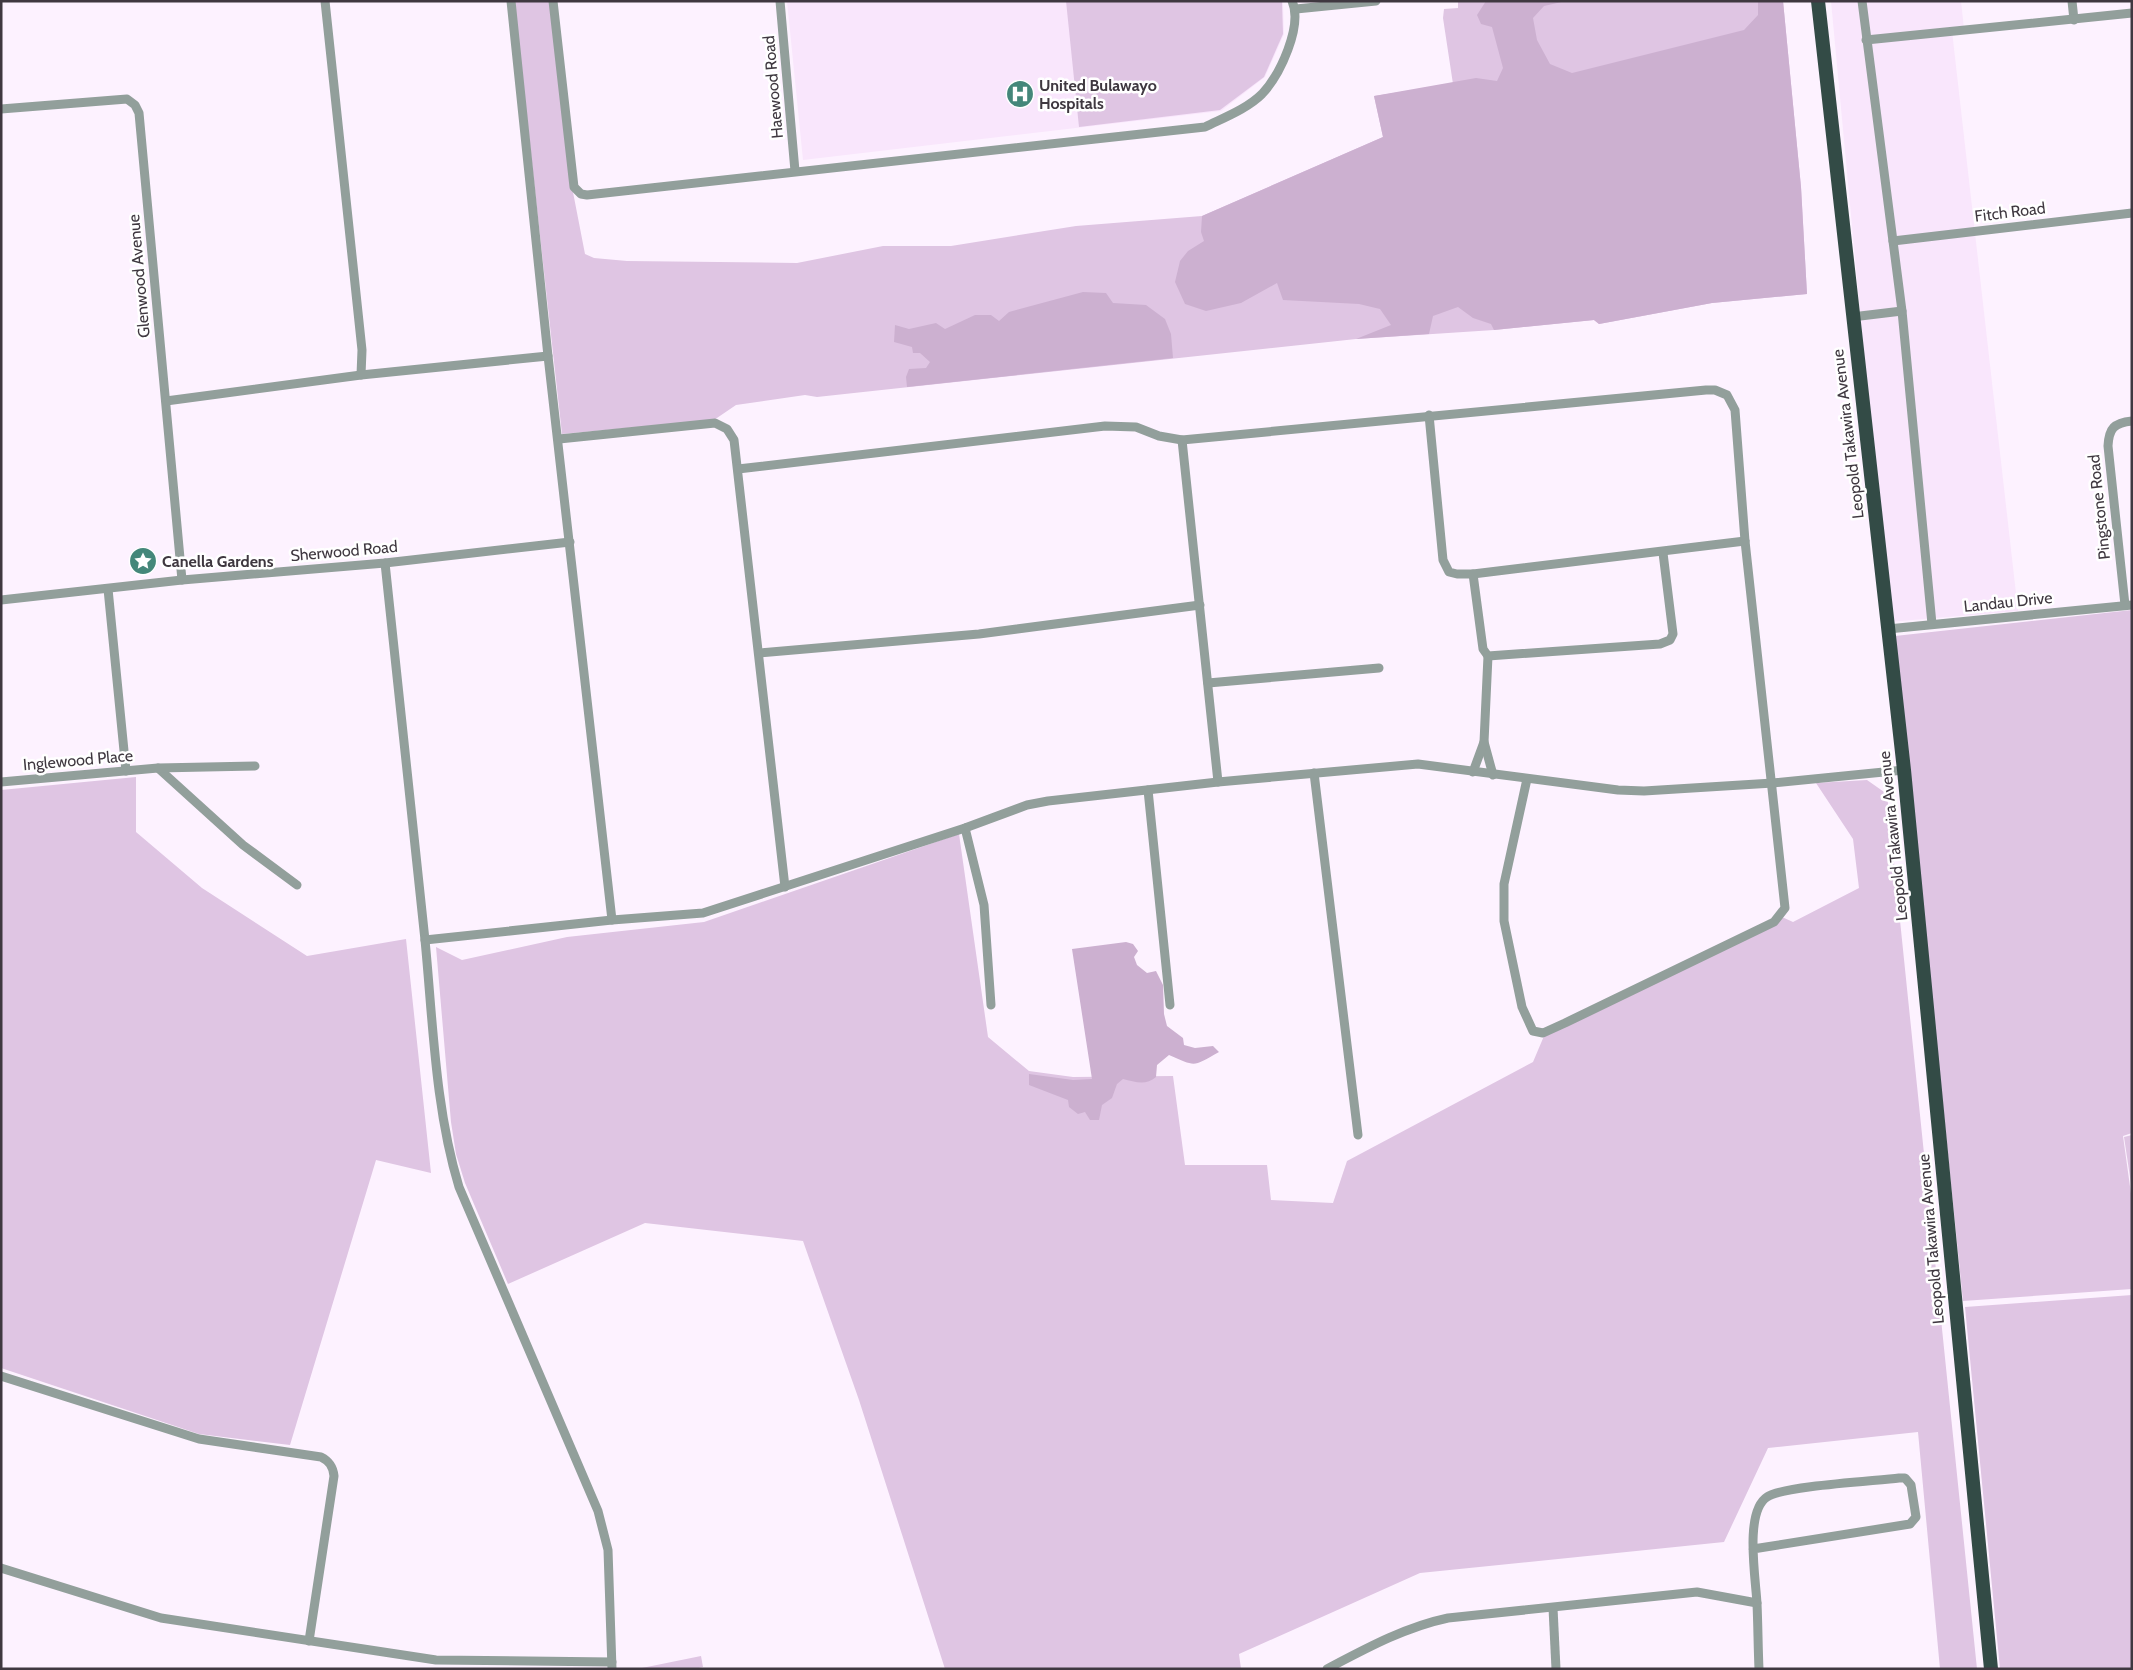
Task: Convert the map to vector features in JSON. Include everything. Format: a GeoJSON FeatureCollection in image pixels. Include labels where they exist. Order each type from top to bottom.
{"type":"FeatureCollection","features":[{"type":"Feature","properties":{"kind":"highway","name":"Leopold Takawira Avenue"},"geometry":{"type":"LineString","coordinates":[[1818,1],[1904,770],[1991,1669]]}},
{"type":"Feature","properties":{"kind":"street"},"geometry":{"type":"LineString","coordinates":[[325,1],[362,350],[361,375]]}},
{"type":"Feature","properties":{"kind":"street"},"geometry":{"type":"LineString","coordinates":[[512,1],[548,356],[559,439],[612,920]]}},
{"type":"Feature","properties":{"kind":"street"},"geometry":{"type":"LineString","coordinates":[[553,1],[573,177],[576,192],[587,195],[1205,128],[1262,94],[1279,69],[1292,39],[1294,5],[1376,1]]}},
{"type":"Feature","properties":{"kind":"street","name":"Haewood Road"},"geometry":{"type":"LineString","coordinates":[[780,1],[795,171]]}},
{"type":"Feature","properties":{"kind":"street"},"geometry":{"type":"LineString","coordinates":[[1862,1],[1902,311],[1932,624]]}},
{"type":"Feature","properties":{"kind":"street"},"geometry":{"type":"LineString","coordinates":[[2072,1],[2074,20]]}},
{"type":"Feature","properties":{"kind":"street"},"geometry":{"type":"LineString","coordinates":[[1866,40],[2132,13]]}},
{"type":"Feature","properties":{"kind":"street","name":"Glenwood Avenue"},"geometry":{"type":"LineString","coordinates":[[1,109],[126,99],[135,105],[139,113],[182,580]]}},
{"type":"Feature","properties":{"kind":"street","name":"Fitch Road"},"geometry":{"type":"LineString","coordinates":[[1893,241],[2132,214]]}},
{"type":"Feature","properties":{"kind":"street"},"geometry":{"type":"LineString","coordinates":[[1852,316],[1902,311]]}},
{"type":"Feature","properties":{"kind":"street"},"geometry":{"type":"LineString","coordinates":[[166,401],[361,375],[548,356]]}},
{"type":"Feature","properties":{"kind":"street"},"geometry":{"type":"LineString","coordinates":[[738,469],[1105,426],[1136,427],[1159,436],[1182,440],[1429,415],[1715,390],[1727,395],[1734,410],[1745,541],[1773,783],[1785,908],[1779,917],[1566,1023],[1537,1033],[1531,1030],[1522,1007],[1510,958],[1504,921],[1504,884],[1527,779]]}},
{"type":"Feature","properties":{"kind":"street"},"geometry":{"type":"LineString","coordinates":[[1429,415],[1443,560],[1449,572],[1473,574],[1663,553],[1745,541]]}},
{"type":"Feature","properties":{"kind":"street","name":"Pingstone Road"},"geometry":{"type":"LineString","coordinates":[[2129,605],[2108,446],[2110,429],[2114,425],[2132,421]]}},
{"type":"Feature","properties":{"kind":"street"},"geometry":{"type":"LineString","coordinates":[[559,439],[716,423],[727,429],[734,440],[785,887]]}},
{"type":"Feature","properties":{"kind":"street"},"geometry":{"type":"LineString","coordinates":[[1182,440],[1218,782]]}},
{"type":"Feature","properties":{"kind":"street","name":"Sherwood Road"},"geometry":{"type":"LineString","coordinates":[[1,600],[182,580],[385,563],[570,542]]}},
{"type":"Feature","properties":{"kind":"street"},"geometry":{"type":"LineString","coordinates":[[1488,656],[1666,643],[1673,634],[1663,553]]}},
{"type":"Feature","properties":{"kind":"street"},"geometry":{"type":"LineString","coordinates":[[1,1568],[161,1618],[309,1641],[435,1664],[612,1666],[608,1550],[598,1511],[459,1187],[450,1159],[444,1126],[385,563]]}},
{"type":"Feature","properties":{"kind":"street"},"geometry":{"type":"LineString","coordinates":[[1473,574],[1483,649],[1488,656],[1484,742],[1473,772]]}},
{"type":"Feature","properties":{"kind":"street"},"geometry":{"type":"LineString","coordinates":[[108,589],[126,770]]}},
{"type":"Feature","properties":{"kind":"street","name":"Landau Drive"},"geometry":{"type":"LineString","coordinates":[[1888,630],[2129,605]]}},
{"type":"Feature","properties":{"kind":"street"},"geometry":{"type":"LineString","coordinates":[[759,653],[979,634],[1200,606]]}},
{"type":"Feature","properties":{"kind":"street"},"geometry":{"type":"LineString","coordinates":[[1208,683],[1379,668]]}},
{"type":"Feature","properties":{"kind":"street"},"geometry":{"type":"LineString","coordinates":[[1484,742],[1493,774]]}},
{"type":"Feature","properties":{"kind":"street"},"geometry":{"type":"LineString","coordinates":[[425,940],[612,920],[703,913],[1039,802],[1218,782],[1418,764],[1644,792],[1773,783],[1904,770]]}},
{"type":"Feature","properties":{"kind":"street","name":"Inglewood Place"},"geometry":{"type":"LineString","coordinates":[[1,782],[126,770],[256,766]]}},
{"type":"Feature","properties":{"kind":"street"},"geometry":{"type":"LineString","coordinates":[[158,768],[243,845],[297,885]]}},
{"type":"Feature","properties":{"kind":"street"},"geometry":{"type":"LineString","coordinates":[[1314,773],[1358,1135]]}},
{"type":"Feature","properties":{"kind":"street"},"geometry":{"type":"LineString","coordinates":[[1148,790],[1170,1005]]}},
{"type":"Feature","properties":{"kind":"street"},"geometry":{"type":"LineString","coordinates":[[965,828],[984,906],[991,1005]]}},
{"type":"Feature","properties":{"kind":"street"},"geometry":{"type":"LineString","coordinates":[[1,1376],[199,1439],[321,1457],[327,1460],[332,1465],[334,1476],[309,1641]]}},
{"type":"Feature","properties":{"kind":"street"},"geometry":{"type":"LineString","coordinates":[[1753,1549],[1910,1524],[1916,1517],[1911,1485],[1904,1478],[1899,1478],[1790,1491],[1771,1495],[1764,1500],[1758,1510],[1753,1549],[1759,1669]]}},
{"type":"Feature","properties":{"kind":"street"},"geometry":{"type":"LineString","coordinates":[[1326,1669],[1369,1647],[1428,1622],[1448,1618],[1697,1592],[1757,1603]]}},
{"type":"Feature","properties":{"kind":"street"},"geometry":{"type":"LineString","coordinates":[[1553,1608],[1556,1669]]}},
{"type":"Feature","properties":{"kind":"shaded area"},"geometry":{"type":"Polygon","coordinates":[[[514,1],[550,1],[572,187],[585,254],[594,258],[627,261],[797,263],[883,246],[951,246],[1076,226],[1202,216],[1383,137],[1374,96],[1453,84],[1443,18],[1444,9],[1458,8],[1458,1],[1783,1],[1801,187],[1807,294],[1712,303],[1599,324],[1594,320],[1494,330],[1356,339],[817,397],[805,395],[736,405],[714,420],[562,434],[514,1]]]}},
{"type":"Feature","properties":{"kind":"shaded area","name":"United Bulawayo Hospitals"},"geometry":{"type":"Polygon","coordinates":[[[787,1],[1283,1],[1284,34],[1265,77],[1221,111],[803,160],[787,1]]]}},
{"type":"Feature","properties":{"kind":"shaded area"},"geometry":{"type":"Polygon","coordinates":[[[1066,1],[1282,1],[1283,34],[1264,77],[1220,110],[1079,127],[1066,1]]]}},
{"type":"Feature","properties":{"kind":"shaded area"},"geometry":{"type":"Polygon","coordinates":[[[1486,1],[1566,1],[1544,6],[1533,18],[1537,40],[1550,64],[1572,73],[1744,30],[1758,15],[1758,1],[1783,1],[1801,187],[1807,294],[1712,303],[1599,324],[1594,320],[1494,330],[1491,324],[1473,318],[1458,307],[1433,316],[1429,334],[1356,339],[1391,325],[1380,309],[1359,304],[1283,300],[1277,283],[1241,303],[1206,311],[1185,304],[1175,282],[1180,261],[1188,251],[1204,241],[1201,232],[1202,216],[1383,137],[1374,96],[1476,78],[1497,81],[1503,68],[1492,27],[1481,24],[1477,15],[1486,1]]]}},
{"type":"Feature","properties":{"kind":"shaded area"},"geometry":{"type":"Polygon","coordinates":[[[1831,1],[1961,1],[1964,29],[1952,31],[2018,611],[1889,622],[1831,1]]]}},
{"type":"Feature","properties":{"kind":"shaded area"},"geometry":{"type":"Polygon","coordinates":[[[1083,292],[1106,293],[1113,303],[1146,305],[1165,319],[1171,334],[1173,358],[907,387],[906,377],[909,369],[926,368],[930,362],[920,353],[913,353],[912,347],[894,342],[895,325],[909,329],[936,323],[945,329],[975,315],[991,315],[999,321],[1009,312],[1083,292]]]}},
{"type":"Feature","properties":{"kind":"shaded area"},"geometry":{"type":"Polygon","coordinates":[[[2132,610],[2132,1133],[2123,1136],[2132,1201],[2132,1289],[1963,1301],[1895,636],[2132,610]]]}},
{"type":"Feature","properties":{"kind":"shaded area"},"geometry":{"type":"Polygon","coordinates":[[[136,777],[136,832],[202,888],[307,956],[406,939],[431,1173],[376,1160],[290,1445],[199,1434],[1,1368],[1,790],[136,777]]]}},
{"type":"Feature","properties":{"kind":"shaded area"},"geometry":{"type":"Polygon","coordinates":[[[1867,780],[1887,794],[1977,1669],[1940,1669],[1918,1432],[1768,1448],[1724,1542],[1420,1573],[1239,1654],[1241,1669],[945,1669],[859,1400],[803,1241],[645,1223],[508,1284],[465,1183],[456,1154],[451,1122],[436,947],[462,960],[567,937],[704,922],[959,834],[988,1037],[1029,1071],[1073,1077],[1173,1076],[1185,1165],[1267,1165],[1271,1200],[1333,1203],[1347,1161],[1533,1062],[1544,1036],[1782,917],[1793,922],[1859,888],[1853,839],[1816,783],[1867,780]]]}},
{"type":"Feature","properties":{"kind":"shaded area"},"geometry":{"type":"Polygon","coordinates":[[[1126,942],[1133,944],[1138,951],[1134,957],[1137,965],[1147,973],[1156,971],[1163,985],[1164,1014],[1167,1026],[1183,1038],[1184,1045],[1195,1048],[1213,1046],[1219,1052],[1194,1064],[1169,1055],[1157,1065],[1156,1077],[1152,1080],[1140,1082],[1123,1079],[1117,1084],[1112,1098],[1102,1105],[1099,1120],[1090,1120],[1085,1112],[1078,1114],[1069,1107],[1068,1100],[1029,1085],[1029,1074],[1073,1080],[1092,1079],[1072,949],[1126,942]]]}},
{"type":"Feature","properties":{"kind":"shaded area"},"geometry":{"type":"Polygon","coordinates":[[[2132,1135],[2132,1190],[2124,1137],[2132,1135]]]}},
{"type":"Feature","properties":{"kind":"shaded area"},"geometry":{"type":"Polygon","coordinates":[[[2132,1295],[2132,1669],[2000,1669],[1965,1307],[2132,1295]]]}},
{"type":"Feature","properties":{"kind":"shaded area"},"geometry":{"type":"Polygon","coordinates":[[[701,1656],[703,1667],[694,1669],[637,1669],[701,1656]]]}},
{"type":"Feature","properties":{"kind":"place","name":"United Bulawayo Hospitals"},"geometry":{"type":"Point","coordinates":[1020,94]}},
{"type":"Feature","properties":{"kind":"place","name":"Canella Gardens"},"geometry":{"type":"Point","coordinates":[143,561]}}]}
